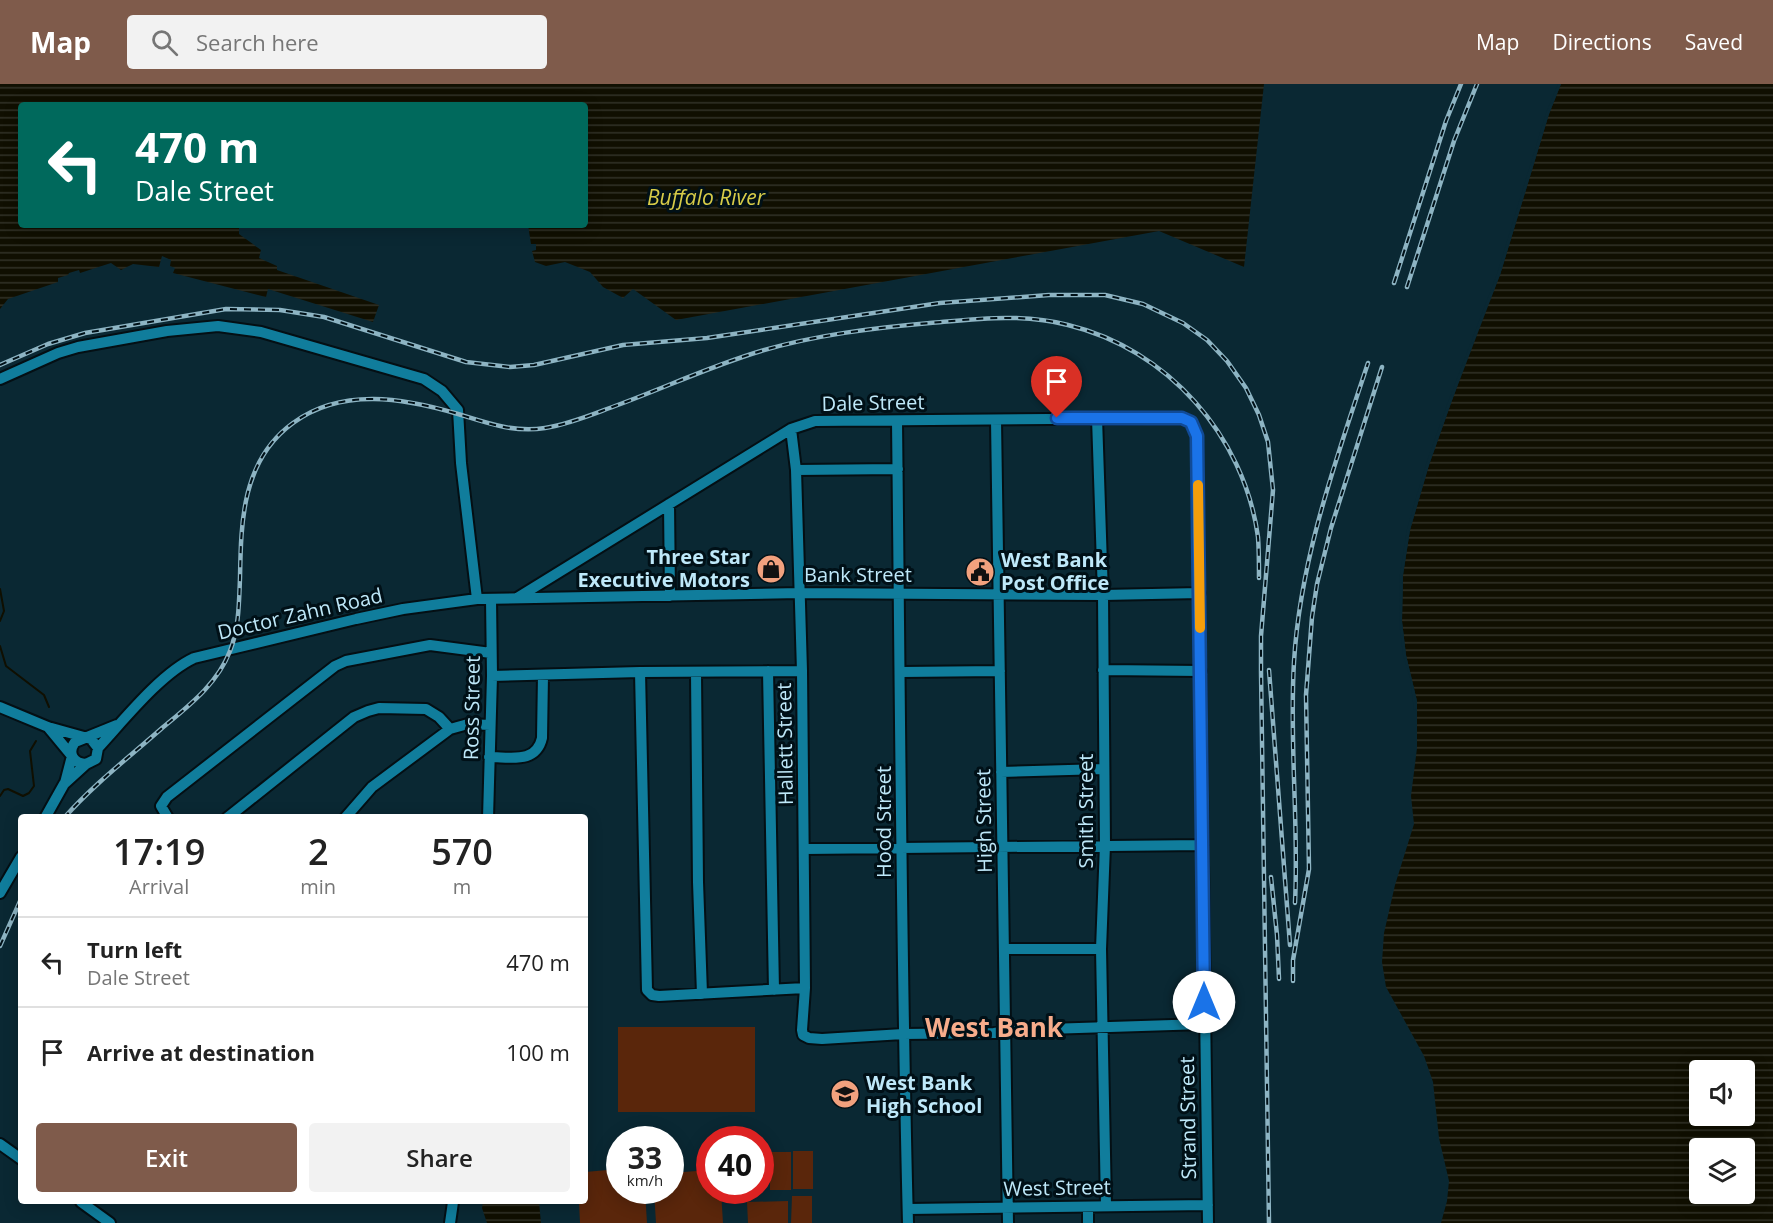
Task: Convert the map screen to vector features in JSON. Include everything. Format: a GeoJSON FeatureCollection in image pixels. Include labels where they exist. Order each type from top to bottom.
{"type":"FeatureCollection","features":[{"type":"Feature","properties":{"kind":"street"},"geometry":{"type":"LineString","coordinates":[[0,379],[78,346],[167,331],[218,326],[261,332],[424,379],[442,391],[458,410],[461,463],[477,598]]}},
{"type":"Feature","properties":{"kind":"street","name":"Smith Street"},"geometry":{"type":"LineString","coordinates":[[1097,418],[1103,670],[1105,845],[1101,949],[1106,1205]]}},
{"type":"Feature","properties":{"kind":"street","name":"Dale Street"},"geometry":{"type":"LineString","coordinates":[[517,598],[791,429],[822,420],[1182,418],[1191,422],[1197,436]]}},
{"type":"Feature","properties":{"kind":"street","name":"High Street"},"geometry":{"type":"LineString","coordinates":[[996,420],[1008,1223]]}},
{"type":"Feature","properties":{"kind":"street","name":"Hood Street"},"geometry":{"type":"LineString","coordinates":[[897,421],[897,593],[901,672],[903,848],[903,1034],[908,1223]]}},
{"type":"Feature","properties":{"kind":"street","name":"Hallett Street"},"geometry":{"type":"LineString","coordinates":[[791,429],[796,470],[802,671],[805,849],[805,988],[802,1034],[809,1038],[825,1039],[903,1034]]}},
{"type":"Feature","properties":{"kind":"street","name":"Strand Street"},"geometry":{"type":"LineString","coordinates":[[1197,436],[1208,1223]]}},
{"type":"Feature","properties":{"kind":"street"},"geometry":{"type":"LineString","coordinates":[[796,470],[898,469]]}},
{"type":"Feature","properties":{"kind":"street"},"geometry":{"type":"LineString","coordinates":[[669,504],[670,596]]}},
{"type":"Feature","properties":{"kind":"street","name":"Bank Street"},"geometry":{"type":"LineString","coordinates":[[517,598],[800,593],[1102,595],[1200,593]]}},
{"type":"Feature","properties":{"kind":"street","name":"Doctor Zahn Road"},"geometry":{"type":"LineString","coordinates":[[86,764],[96,759],[98,748],[117,724],[177,668],[194,658],[403,609],[477,598],[517,598]]}},
{"type":"Feature","properties":{"kind":"street","name":"Ross Street"},"geometry":{"type":"LineString","coordinates":[[488,814],[492,676],[491,599]]}},
{"type":"Feature","properties":{"kind":"street"},"geometry":{"type":"LineString","coordinates":[[166,814],[161,806],[166,797],[335,666],[346,661],[420,645],[491,653]]}},
{"type":"Feature","properties":{"kind":"street"},"geometry":{"type":"LineString","coordinates":[[1103,670],[1201,671]]}},
{"type":"Feature","properties":{"kind":"street"},"geometry":{"type":"LineString","coordinates":[[768,671],[774,990]]}},
{"type":"Feature","properties":{"kind":"street"},"geometry":{"type":"LineString","coordinates":[[492,676],[802,671]]}},
{"type":"Feature","properties":{"kind":"street"},"geometry":{"type":"LineString","coordinates":[[901,672],[1000,671]]}},
{"type":"Feature","properties":{"kind":"street"},"geometry":{"type":"LineString","coordinates":[[640,672],[646,989],[656,996],[805,988]]}},
{"type":"Feature","properties":{"kind":"street"},"geometry":{"type":"LineString","coordinates":[[696,673],[698,882],[702,994]]}},
{"type":"Feature","properties":{"kind":"street"},"geometry":{"type":"LineString","coordinates":[[489,757],[528,756],[535,754],[540,747],[543,675]]}},
{"type":"Feature","properties":{"kind":"street"},"geometry":{"type":"LineString","coordinates":[[0,707],[48,727],[91,739],[98,748]]}},
{"type":"Feature","properties":{"kind":"street"},"geometry":{"type":"LineString","coordinates":[[232,814],[354,717],[368,711],[380,708],[426,709],[439,717],[450,729]]}},
{"type":"Feature","properties":{"kind":"street","name":"Doctor Zahn Road"},"geometry":{"type":"LineString","coordinates":[[85,737],[117,724]]}},
{"type":"Feature","properties":{"kind":"street"},"geometry":{"type":"LineString","coordinates":[[348,814],[372,787],[450,729],[468,724],[490,725]]}},
{"type":"Feature","properties":{"kind":"street"},"geometry":{"type":"LineString","coordinates":[[48,727],[80,764],[86,764]]}},
{"type":"Feature","properties":{"kind":"street"},"geometry":{"type":"LineString","coordinates":[[47,814],[64,784],[72,756],[71,750],[75,742],[85,737]]}},
{"type":"Feature","properties":{"kind":"street"},"geometry":{"type":"LineString","coordinates":[[64,784],[86,764]]}},
{"type":"Feature","properties":{"kind":"street"},"geometry":{"type":"LineString","coordinates":[[1001,772],[1104,769]]}},
{"type":"Feature","properties":{"kind":"street"},"geometry":{"type":"LineString","coordinates":[[805,849],[1203,845]]}},
{"type":"Feature","properties":{"kind":"street"},"geometry":{"type":"LineString","coordinates":[[0,893],[18,862]]}},
{"type":"Feature","properties":{"kind":"street"},"geometry":{"type":"LineString","coordinates":[[1004,949],[1101,949]]}},
{"type":"Feature","properties":{"kind":"street"},"geometry":{"type":"LineString","coordinates":[[903,1034],[1204,1024]]}},
{"type":"Feature","properties":{"kind":"street"},"geometry":{"type":"LineString","coordinates":[[0,1144],[18,1157]]}},
{"type":"Feature","properties":{"kind":"street"},"geometry":{"type":"LineString","coordinates":[[84,1204],[110,1223]]}},
{"type":"Feature","properties":{"kind":"street"},"geometry":{"type":"LineString","coordinates":[[450,1223],[453,1204]]}},
{"type":"Feature","properties":{"kind":"street","name":"West Street"},"geometry":{"type":"LineString","coordinates":[[908,1209],[1208,1205]]}},
{"type":"Feature","properties":{"kind":"street"},"geometry":{"type":"LineString","coordinates":[[1088,1207],[1088,1223]]}},
{"type":"Feature","properties":{"kind":"shaded area"},"geometry":{"type":"Polygon","coordinates":[[[618,1027],[755,1027],[755,1112],[618,1112],[618,1027]]]}},
{"type":"Feature","properties":{"kind":"shaded area"},"geometry":{"type":"Polygon","coordinates":[[[793,1151],[813,1151],[813,1189],[793,1189],[793,1151]]]}},
{"type":"Feature","properties":{"kind":"shaded area"},"geometry":{"type":"Polygon","coordinates":[[[774,1152],[791,1152],[791,1190],[774,1190],[774,1152]]]}},
{"type":"Feature","properties":{"kind":"shaded area"},"geometry":{"type":"Polygon","coordinates":[[[606,1170],[606,1204],[646,1204],[647,1223],[580,1223],[579,1204],[588,1204],[588,1172],[606,1170]]]}},
{"type":"Feature","properties":{"kind":"shaded area"},"geometry":{"type":"Polygon","coordinates":[[[696,1171],[696,1204],[722,1204],[723,1223],[656,1223],[655,1204],[684,1204],[684,1172],[696,1171]]]}},
{"type":"Feature","properties":{"kind":"shaded area"},"geometry":{"type":"Polygon","coordinates":[[[792,1196],[812,1196],[812,1223],[791,1223],[792,1196]]]}},
{"type":"Feature","properties":{"kind":"shaded area"},"geometry":{"type":"Polygon","coordinates":[[[774,1201],[788,1201],[788,1223],[748,1223],[747,1204],[774,1204],[774,1201]]]}},
{"type":"Feature","properties":{"kind":"water","name":"Buffalo River"},"geometry":{"type":"Polygon","coordinates":[[[0,84],[1264,84],[1244,267],[1159,231],[676,320],[633,289],[623,298],[603,287],[590,272],[565,262],[546,266],[535,262],[532,251],[536,250],[536,244],[531,244],[528,228],[588,228],[588,102],[18,102],[18,228],[239,228],[239,234],[261,250],[259,258],[277,266],[277,270],[379,305],[373,322],[268,289],[266,297],[173,273],[175,268],[170,266],[171,260],[162,256],[159,267],[133,264],[121,270],[111,263],[80,273],[79,270],[69,273],[58,278],[58,282],[8,299],[0,309],[0,84]]]}},
{"type":"Feature","properties":{"kind":"water"},"geometry":{"type":"Polygon","coordinates":[[[1561,84],[1773,84],[1773,1223],[1441,1223],[1449,1181],[1439,1138],[1433,1082],[1424,1056],[1386,987],[1382,962],[1384,933],[1395,885],[1414,824],[1411,796],[1417,748],[1417,701],[1406,655],[1402,621],[1403,575],[1410,530],[1429,465],[1475,336],[1500,275],[1549,114],[1561,84]]]}},
{"type":"Feature","properties":{"kind":"water"},"geometry":{"type":"Polygon","coordinates":[[[483,1204],[539,1204],[541,1223],[487,1223],[483,1204]]]}},
{"type":"Feature","properties":{"kind":"pier"},"geometry":{"type":"Polygon","coordinates":[[[1558,84],[1561,84],[1549,114],[1500,275],[1429,465],[1410,530],[1403,575],[1402,621],[1406,655],[1417,701],[1417,708],[1414,710],[1399,621],[1400,574],[1407,529],[1426,464],[1497,274],[1546,113],[1558,84]]]}},
{"type":"Feature","properties":{"kind":"waterway"},"geometry":{"type":"LineString","coordinates":[[0,589],[4,611],[0,621]]}},
{"type":"Feature","properties":{"kind":"waterway"},"geometry":{"type":"LineString","coordinates":[[0,646],[6,666],[44,695],[49,707]]}},
{"type":"Feature","properties":{"kind":"waterway"},"geometry":{"type":"LineString","coordinates":[[0,796],[4,790],[8,789],[23,796],[29,793],[34,786],[30,751],[36,741]]}},
{"type":"Feature","properties":{"kind":"railway"},"geometry":{"type":"LineString","coordinates":[[1394,283],[1446,121],[1461,84]]}},
{"type":"Feature","properties":{"kind":"railway"},"geometry":{"type":"LineString","coordinates":[[1407,287],[1454,141],[1477,84]]}},
{"type":"Feature","properties":{"kind":"railway"},"geometry":{"type":"LineString","coordinates":[[0,365],[48,344],[85,333],[226,309],[280,310],[324,317],[466,362],[510,367],[534,365],[623,345],[707,338],[940,303],[1049,295],[1105,295],[1143,304],[1183,323],[1207,340],[1227,361],[1246,388],[1259,415],[1268,442],[1273,490],[1261,636],[1269,1223]]}},
{"type":"Feature","properties":{"kind":"railway"},"geometry":{"type":"LineString","coordinates":[[68,814],[99,783],[191,704],[217,674],[230,651],[237,624],[244,514],[254,473],[263,455],[276,438],[293,423],[332,404],[353,400],[395,400],[437,408],[490,424],[522,429],[545,428],[590,415],[742,357],[781,345],[823,336],[964,320],[1016,318],[1051,321],[1104,337],[1137,354],[1168,376],[1195,402],[1218,431],[1236,464],[1250,500],[1258,537],[1259,578]]}},
{"type":"Feature","properties":{"kind":"railway"},"geometry":{"type":"LineString","coordinates":[[1295,903],[1293,692],[1298,624],[1304,585],[1321,510],[1368,363]]}},
{"type":"Feature","properties":{"kind":"railway"},"geometry":{"type":"LineString","coordinates":[[1293,981],[1293,960],[1309,869],[1306,695],[1312,617],[1317,584],[1331,528],[1382,367]]}},
{"type":"Feature","properties":{"kind":"railway"},"geometry":{"type":"LineString","coordinates":[[1269,670],[1290,945]]}},
{"type":"Feature","properties":{"kind":"railway"},"geometry":{"type":"LineString","coordinates":[[1271,877],[1279,979]]}},
{"type":"Feature","properties":{"kind":"railway"},"geometry":{"type":"LineString","coordinates":[[0,946],[18,906]]}},
{"type":"Feature","properties":{"kind":"slow traffic"},"geometry":{"type":"LineString","coordinates":[[1198,485],[1200,628]]}},
{"type":"Feature","properties":{"kind":"place","name":"Three Star Executive Motors"},"geometry":{"type":"Point","coordinates":[771,569]}},
{"type":"Feature","properties":{"kind":"place","name":"West Bank Post Office"},"geometry":{"type":"Point","coordinates":[980,572]}},
{"type":"Feature","properties":{"kind":"place","name":"West Bank High School"},"geometry":{"type":"Point","coordinates":[845,1094]}},
{"type":"Feature","properties":{"kind":"district","name":"West Bank"},"geometry":{"type":"Point","coordinates":[994,1028]}},
{"type":"Feature","properties":{"kind":"route"},"geometry":{"type":"LineString","coordinates":[[1057,418],[1182,418],[1191,422],[1197,436],[1204,1002]]}}]}
